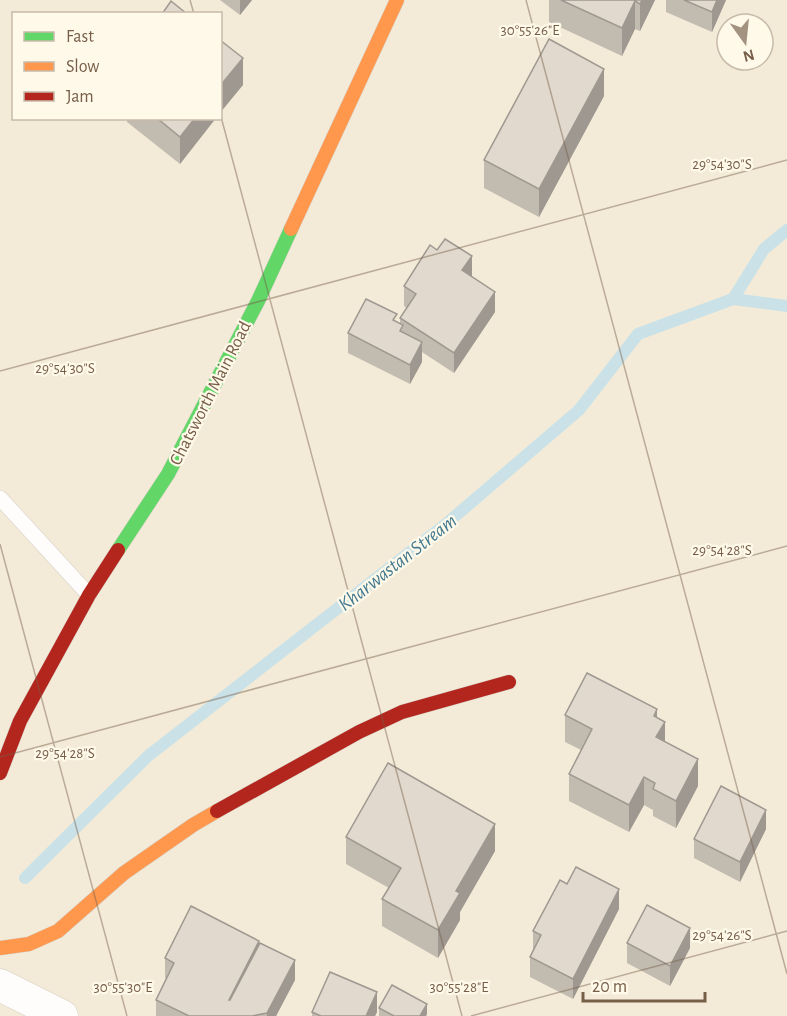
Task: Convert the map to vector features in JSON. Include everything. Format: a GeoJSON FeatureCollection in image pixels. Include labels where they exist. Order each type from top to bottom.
{"type":"FeatureCollection","features":[{"type":"Feature","properties":{"kind":"street","name":"Chatsworth Main Road"},"geometry":{"type":"LineString","coordinates":[[0,773],[10,719],[168,474],[258,301],[397,0]]}},
{"type":"Feature","properties":{"kind":"street"},"geometry":{"type":"LineString","coordinates":[[0,948],[29,944],[58,931],[124,873],[193,825],[359,732],[402,712],[509,682]]}},
{"type":"Feature","properties":{"kind":"street"},"geometry":{"type":"LineString","coordinates":[[0,985],[62,1016]]}},
{"type":"Feature","properties":{"kind":"lane"},"geometry":{"type":"LineString","coordinates":[[0,498],[89,595]]}},
{"type":"Feature","properties":{"kind":"shaded area"},"geometry":{"type":"Polygon","coordinates":[[[0,0],[787,0],[787,1016],[0,1016],[0,0]]]}},
{"type":"Feature","properties":{"kind":"building"},"geometry":{"type":"Polygon","coordinates":[[[561,0],[642,0],[640,4],[635,1],[622,28],[561,0]]]}},
{"type":"Feature","properties":{"kind":"building"},"geometry":{"type":"Polygon","coordinates":[[[684,0],[717,0],[712,12],[684,0]]]}},
{"type":"Feature","properties":{"kind":"building"},"geometry":{"type":"Polygon","coordinates":[[[171,1],[185,12],[163,12],[171,1]]]}},
{"type":"Feature","properties":{"kind":"building"},"geometry":{"type":"Polygon","coordinates":[[[549,39],[604,69],[539,189],[484,160],[549,39]]]}},
{"type":"Feature","properties":{"kind":"building"},"geometry":{"type":"Polygon","coordinates":[[[222,42],[243,58],[222,84],[222,42]]]}},
{"type":"Feature","properties":{"kind":"building"},"geometry":{"type":"Polygon","coordinates":[[[159,120],[193,120],[180,137],[159,120]]]}},
{"type":"Feature","properties":{"kind":"building"},"geometry":{"type":"Polygon","coordinates":[[[445,239],[472,256],[462,270],[495,292],[454,353],[400,318],[416,294],[404,286],[430,245],[437,250],[445,239]]]}},
{"type":"Feature","properties":{"kind":"building"},"geometry":{"type":"Polygon","coordinates":[[[366,299],[397,314],[393,320],[403,325],[400,331],[422,342],[410,365],[348,333],[366,299]]]}},
{"type":"Feature","properties":{"kind":"building"},"geometry":{"type":"Polygon","coordinates":[[[587,673],[657,709],[654,716],[665,722],[656,737],[698,759],[676,801],[653,789],[655,783],[644,777],[629,805],[569,774],[592,729],[565,715],[587,673]]]}},
{"type":"Feature","properties":{"kind":"building"},"geometry":{"type":"Polygon","coordinates":[[[388,763],[495,824],[456,891],[460,893],[438,930],[382,899],[401,868],[346,837],[388,763]]]}},
{"type":"Feature","properties":{"kind":"building"},"geometry":{"type":"Polygon","coordinates":[[[721,786],[766,810],[740,862],[694,839],[721,786]]]}},
{"type":"Feature","properties":{"kind":"building"},"geometry":{"type":"Polygon","coordinates":[[[576,867],[619,889],[573,979],[530,957],[541,935],[533,931],[560,880],[567,884],[576,867]]]}},
{"type":"Feature","properties":{"kind":"building"},"geometry":{"type":"Polygon","coordinates":[[[647,905],[690,928],[670,966],[627,943],[647,905]]]}},
{"type":"Feature","properties":{"kind":"building"},"geometry":{"type":"Polygon","coordinates":[[[191,906],[259,941],[229,1000],[260,943],[295,960],[267,1013],[252,1016],[189,1016],[156,1000],[174,963],[165,958],[191,906]]]}},
{"type":"Feature","properties":{"kind":"building"},"geometry":{"type":"Polygon","coordinates":[[[330,972],[377,992],[366,1016],[321,1016],[312,1012],[330,972]]]}},
{"type":"Feature","properties":{"kind":"building"},"geometry":{"type":"Polygon","coordinates":[[[392,985],[427,1004],[420,1016],[394,1016],[379,1008],[392,985]]]}},
{"type":"Feature","properties":{"kind":"waterway"},"geometry":{"type":"LineString","coordinates":[[733,299],[764,249],[787,230]]}},
{"type":"Feature","properties":{"kind":"waterway","name":"Kharwastan Stream"},"geometry":{"type":"LineString","coordinates":[[25,878],[148,756],[446,524],[579,410],[638,334],[733,299],[787,306]]}},
{"type":"Feature","properties":{"kind":"traffic: fast"},"geometry":{"type":"LineString","coordinates":[[118,550],[168,474],[258,301],[291,229]]}},
{"type":"Feature","properties":{"kind":"traffic: slow"},"geometry":{"type":"LineString","coordinates":[[291,229],[397,0]]}},
{"type":"Feature","properties":{"kind":"traffic: slow"},"geometry":{"type":"LineString","coordinates":[[0,948],[29,944],[58,931],[124,873],[217,811]]}},
{"type":"Feature","properties":{"kind":"traffic: jam"},"geometry":{"type":"LineString","coordinates":[[0,773],[20,721],[89,595],[118,550]]}},
{"type":"Feature","properties":{"kind":"traffic: jam"},"geometry":{"type":"LineString","coordinates":[[217,811],[359,732],[402,712],[509,682]]}}]}
